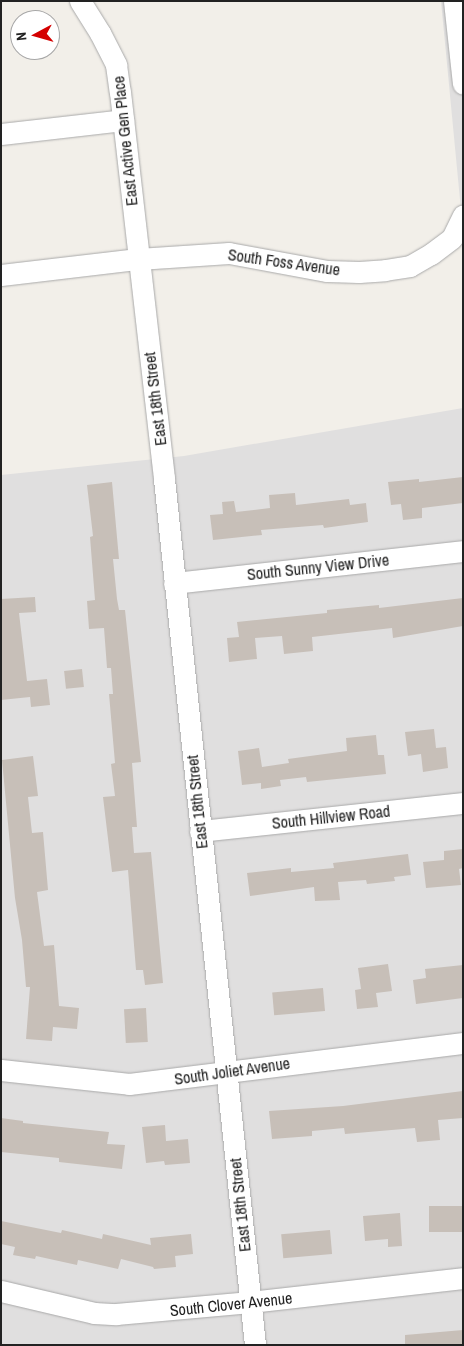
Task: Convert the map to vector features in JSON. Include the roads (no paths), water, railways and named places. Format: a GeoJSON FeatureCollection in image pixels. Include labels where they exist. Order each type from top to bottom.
{"type":"FeatureCollection","features":[{"type":"Feature","properties":{"kind":"street","name":"East Active Gen Place"},"geometry":{"type":"LineString","coordinates":[[80,1],[100,33],[116,65],[138,260]]}},
{"type":"Feature","properties":{"kind":"street"},"geometry":{"type":"LineString","coordinates":[[454,1],[463,84]]}},
{"type":"Feature","properties":{"kind":"street"},"geometry":{"type":"LineString","coordinates":[[1,134],[123,120]]}},
{"type":"Feature","properties":{"kind":"street"},"geometry":{"type":"LineString","coordinates":[[457,244],[463,215]]}},
{"type":"Feature","properties":{"kind":"street","name":"South Foss Avenue"},"geometry":{"type":"LineString","coordinates":[[1,275],[138,260],[229,253],[327,271],[359,272],[410,266],[457,244]]}},
{"type":"Feature","properties":{"kind":"street","name":"East 18th Street"},"geometry":{"type":"LineString","coordinates":[[138,260],[255,1345]]}},
{"type":"Feature","properties":{"kind":"street","name":"South Sunny View Drive"},"geometry":{"type":"LineString","coordinates":[[174,582],[463,552]]}},
{"type":"Feature","properties":{"kind":"street","name":"South Hillview Road"},"geometry":{"type":"LineString","coordinates":[[200,831],[463,803]]}},
{"type":"Feature","properties":{"kind":"street","name":"South Joliet Avenue"},"geometry":{"type":"LineString","coordinates":[[1,1070],[129,1084],[171,1080],[226,1070],[463,1043]]}},
{"type":"Feature","properties":{"kind":"street","name":"South Clover Avenue"},"geometry":{"type":"LineString","coordinates":[[1,1291],[94,1313],[142,1312],[463,1278]]}}]}
